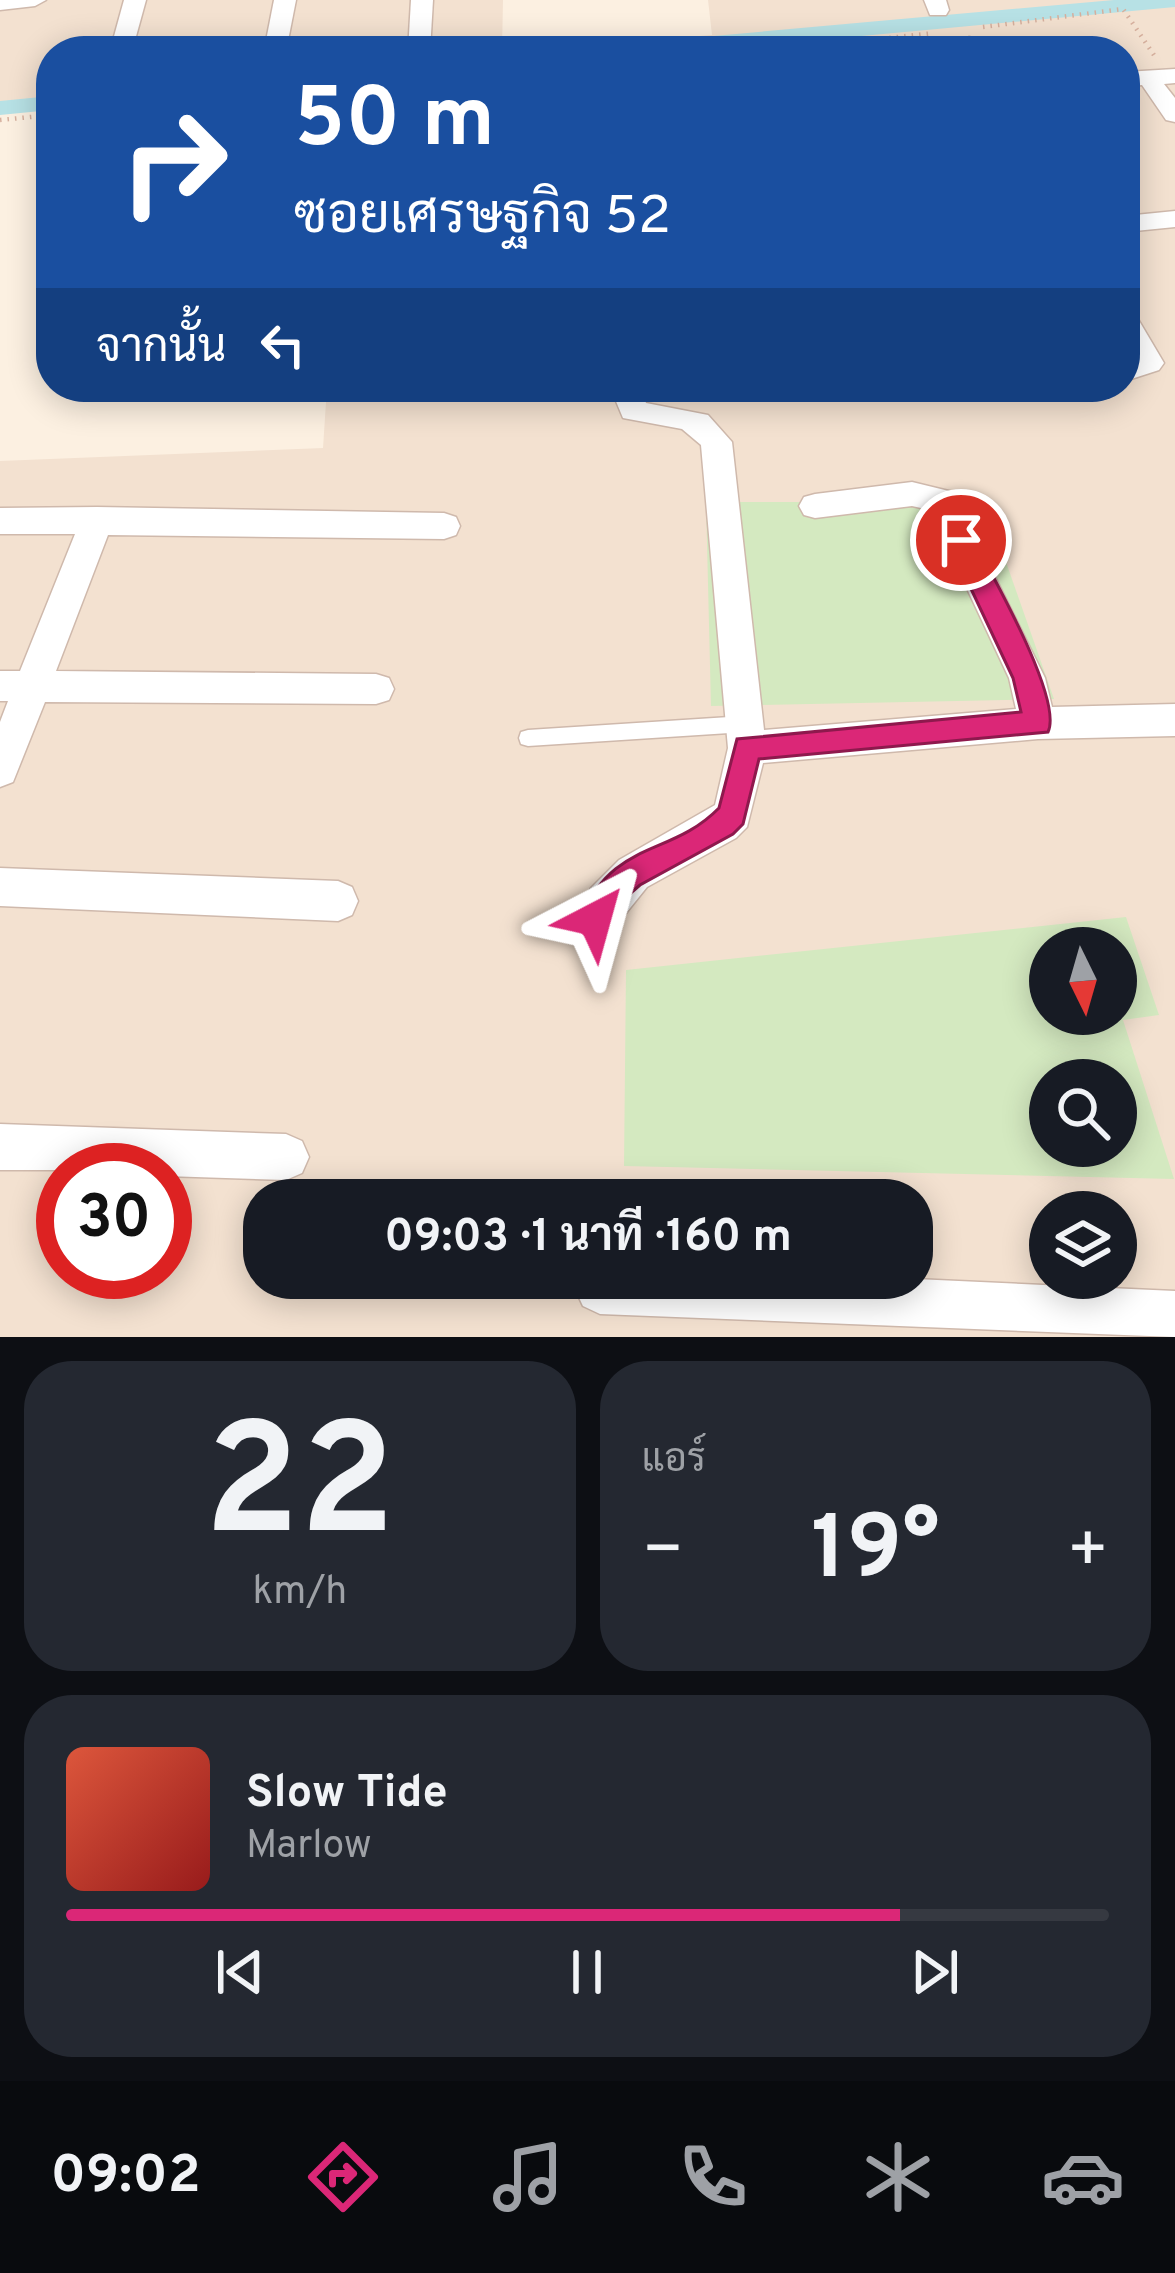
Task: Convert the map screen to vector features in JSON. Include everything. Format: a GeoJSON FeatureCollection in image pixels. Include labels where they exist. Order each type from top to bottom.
{"type":"FeatureCollection","features":[{"type":"Feature","properties":{"kind":"street"},"geometry":{"type":"LineString","coordinates":[[0,3],[34,0]]}},
{"type":"Feature","properties":{"kind":"street"},"geometry":{"type":"LineString","coordinates":[[125,36],[135,0]]}},
{"type":"Feature","properties":{"kind":"street"},"geometry":{"type":"LineString","coordinates":[[278,36],[285,0]]}},
{"type":"Feature","properties":{"kind":"street"},"geometry":{"type":"LineString","coordinates":[[420,36],[422,0]]}},
{"type":"Feature","properties":{"kind":"street"},"geometry":{"type":"LineString","coordinates":[[1154,77],[1175,116]]}},
{"type":"Feature","properties":{"kind":"street"},"geometry":{"type":"LineString","coordinates":[[1140,222],[1175,219]]}},
{"type":"Feature","properties":{"kind":"street"},"geometry":{"type":"LineString","coordinates":[[595,919],[606,895],[629,875],[722,825],[733,814],[746,736],[716,442],[704,424],[634,410],[631,402]]}},
{"type":"Feature","properties":{"kind":"street"},"geometry":{"type":"LineString","coordinates":[[815,506],[912,494],[942,501],[1027,678],[1038,723]]}},
{"type":"Feature","properties":{"kind":"street"},"geometry":{"type":"LineString","coordinates":[[0,770],[17,686],[97,520]]}},
{"type":"Feature","properties":{"kind":"street"},"geometry":{"type":"LineString","coordinates":[[0,521],[444,526]]}},
{"type":"Feature","properties":{"kind":"street"},"geometry":{"type":"LineString","coordinates":[[17,686],[376,689]]}},
{"type":"Feature","properties":{"kind":"street"},"geometry":{"type":"LineString","coordinates":[[746,736],[1175,720]]}},
{"type":"Feature","properties":{"kind":"street"},"geometry":{"type":"LineString","coordinates":[[0,887],[338,901]]}},
{"type":"Feature","properties":{"kind":"street"},"geometry":{"type":"LineString","coordinates":[[0,1147],[286,1157]]}},
{"type":"Feature","properties":{"kind":"street"},"geometry":{"type":"LineString","coordinates":[[813,1299],[1175,1316]]}},
{"type":"Feature","properties":{"kind":"lane"},"geometry":{"type":"LineString","coordinates":[[528,738],[746,736]]}},
{"type":"Feature","properties":{"kind":"path"},"geometry":{"type":"LineString","coordinates":[[1128,17],[1136,36]]}},
{"type":"Feature","properties":{"kind":"path"},"geometry":{"type":"LineString","coordinates":[[1140,45],[1154,77]]}},
{"type":"Feature","properties":{"kind":"path"},"geometry":{"type":"LineString","coordinates":[[0,120],[36,117]]}},
{"type":"Feature","properties":{"kind":"shaded area"},"geometry":{"type":"Polygon","coordinates":[[[0,0],[503,0],[502,36],[36,36],[36,100],[0,104],[0,0]]]}},
{"type":"Feature","properties":{"kind":"shaded area"},"geometry":{"type":"Polygon","coordinates":[[[708,0],[1175,0],[1175,1337],[0,1337],[0,461],[323,448],[326,402],[1140,402],[1140,36],[700,36],[712,35],[708,0]]]}},
{"type":"Feature","properties":{"kind":"green space"},"geometry":{"type":"Polygon","coordinates":[[[706,502],[985,502],[1054,699],[711,706],[706,502]]]}},
{"type":"Feature","properties":{"kind":"green space"},"geometry":{"type":"Polygon","coordinates":[[[1126,917],[1129,927],[1032,927],[1126,917]]]}},
{"type":"Feature","properties":{"kind":"green space"},"geometry":{"type":"Polygon","coordinates":[[[1029,927],[1029,1035],[1128,1035],[1136,1059],[1029,1059],[1029,1167],[1137,1167],[1137,1064],[1174,1179],[624,1166],[626,970],[1029,927]]]}},
{"type":"Feature","properties":{"kind":"green space"},"geometry":{"type":"Polygon","coordinates":[[[1137,950],[1159,1015],[1137,1018],[1137,950]]]}},
{"type":"Feature","properties":{"kind":"waterway"},"geometry":{"type":"LineString","coordinates":[[789,36],[1175,1]]}},
{"type":"Feature","properties":{"kind":"waterway"},"geometry":{"type":"LineString","coordinates":[[0,108],[36,104]]}},
{"type":"Feature","properties":{"kind":"route"},"geometry":{"type":"LineString","coordinates":[[595,919],[606,895],[629,875],[722,825],[733,814],[747,748],[1038,723],[1027,678],[961,540]]}}]}
